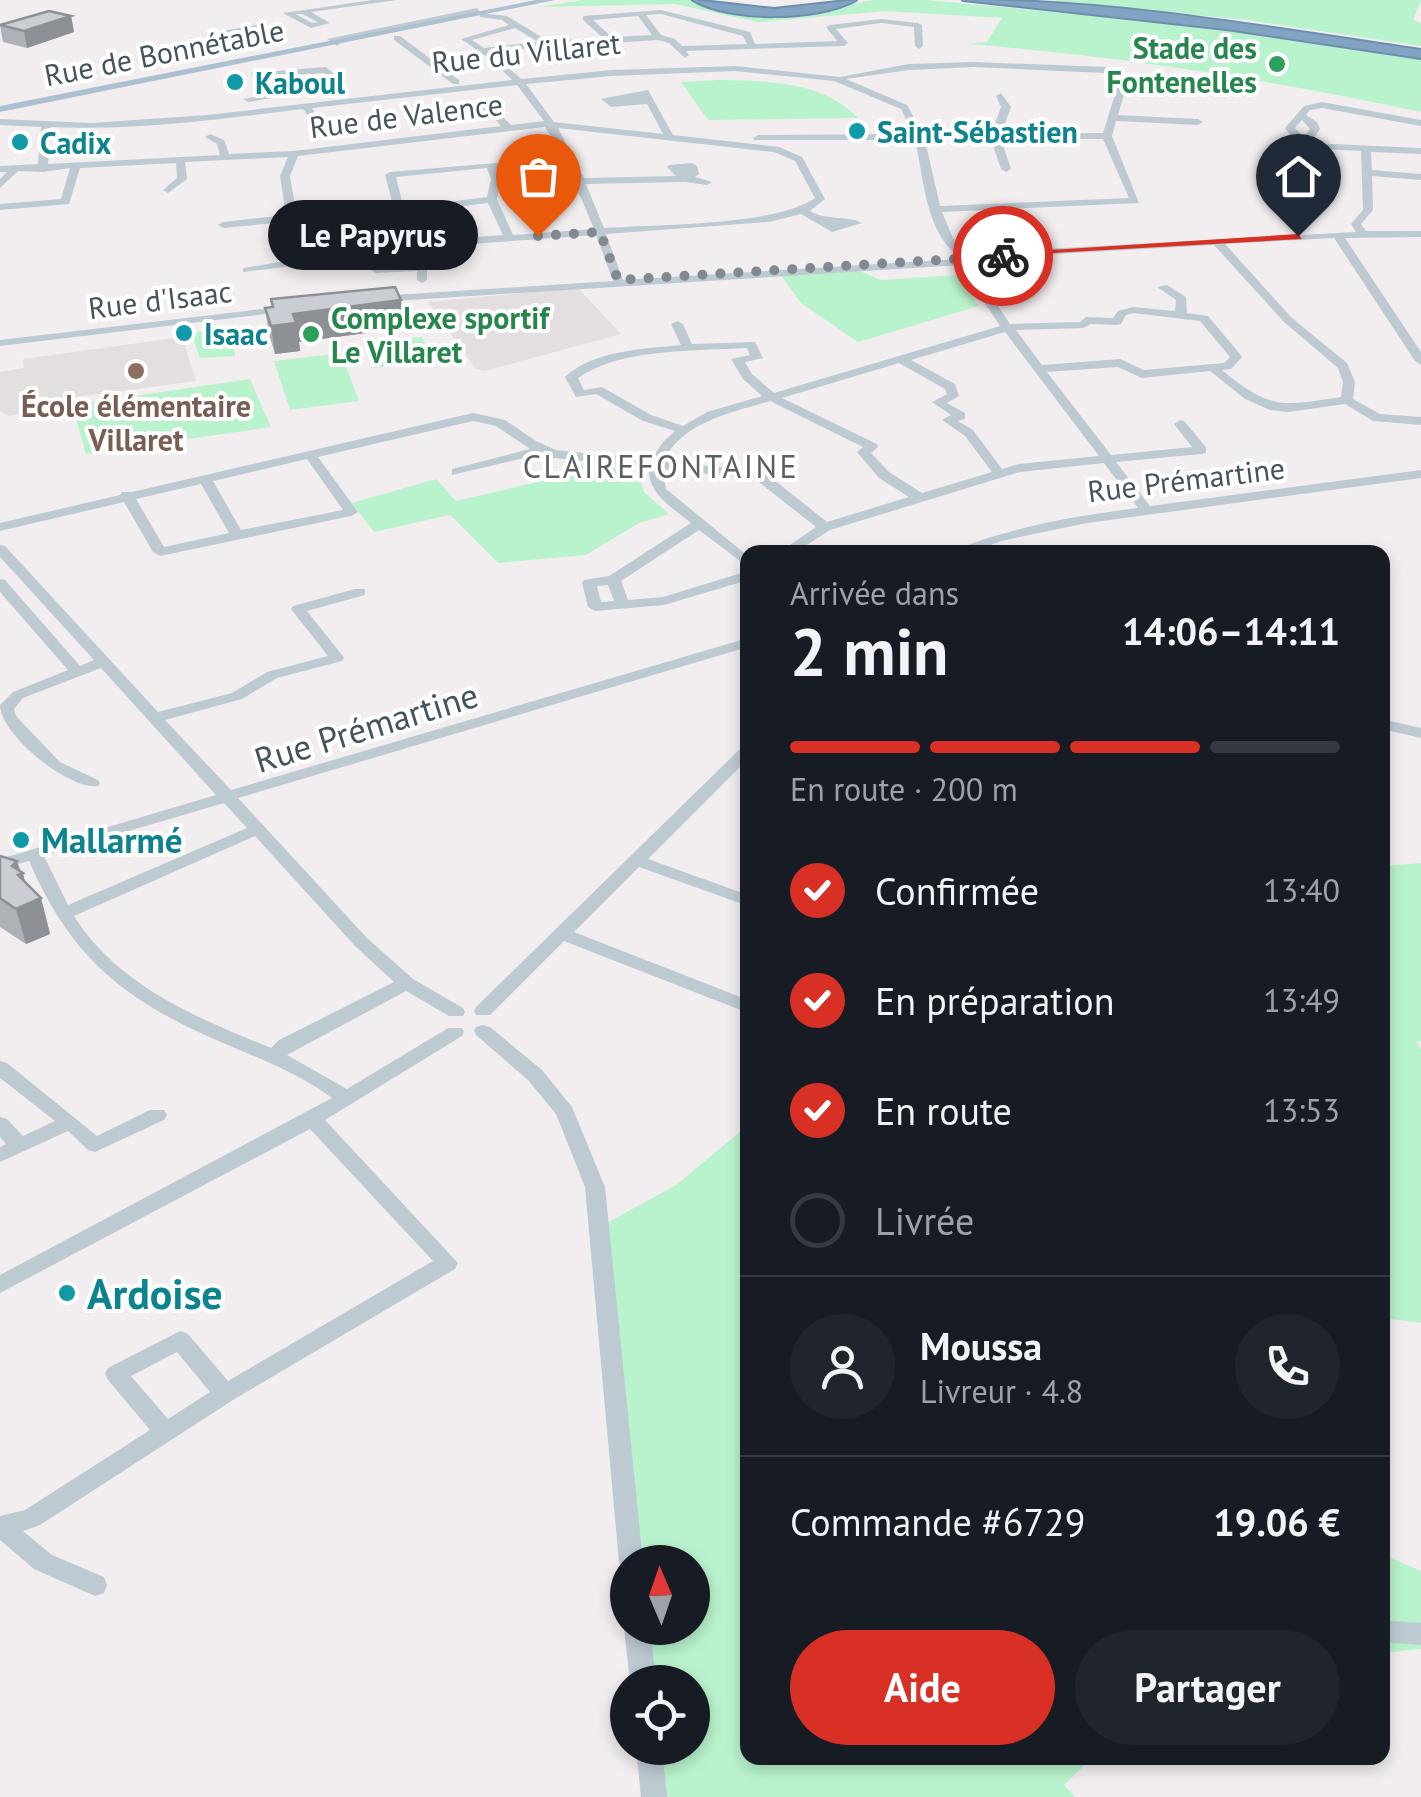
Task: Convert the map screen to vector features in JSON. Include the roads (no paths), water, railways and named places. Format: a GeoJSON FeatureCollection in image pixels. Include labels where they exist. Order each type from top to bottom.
{"type":"FeatureCollection","features":[{"type":"Feature","properties":{"kind":"highway"},"geometry":{"type":"LineString","coordinates":[[699,0],[733,10],[774,13],[850,0]]}},
{"type":"Feature","properties":{"kind":"highway"},"geometry":{"type":"LineString","coordinates":[[712,0],[776,10],[829,0]]}},
{"type":"Feature","properties":{"kind":"highway"},"geometry":{"type":"LineString","coordinates":[[959,0],[1246,27],[1421,51]]}},
{"type":"Feature","properties":{"kind":"highway"},"geometry":{"type":"LineString","coordinates":[[969,0],[1023,2]]}},
{"type":"Feature","properties":{"kind":"highway"},"geometry":{"type":"LineString","coordinates":[[1008,0],[1261,25],[1421,51]]}},
{"type":"Feature","properties":{"kind":"main road","name":"Rue de Bonnétable"},"geometry":{"type":"LineString","coordinates":[[0,110],[230,65],[251,68],[296,52],[550,0]]}},
{"type":"Feature","properties":{"kind":"main road","name":"Rue de Bonnétable"},"geometry":{"type":"LineString","coordinates":[[479,14],[505,15],[566,0]]}},
{"type":"Feature","properties":{"kind":"street"},"geometry":{"type":"LineString","coordinates":[[306,13],[392,0]]}},
{"type":"Feature","properties":{"kind":"street"},"geometry":{"type":"LineString","coordinates":[[463,0],[479,14]]}},
{"type":"Feature","properties":{"kind":"street"},"geometry":{"type":"LineString","coordinates":[[611,41],[581,16],[662,12],[747,34],[752,47]]}},
{"type":"Feature","properties":{"kind":"street"},"geometry":{"type":"LineString","coordinates":[[640,13],[658,38],[680,49],[692,63]]}},
{"type":"Feature","properties":{"kind":"street"},"geometry":{"type":"LineString","coordinates":[[505,15],[544,44]]}},
{"type":"Feature","properties":{"kind":"street"},"geometry":{"type":"LineString","coordinates":[[680,49],[844,43],[830,27],[881,21],[918,25],[919,46]]}},
{"type":"Feature","properties":{"kind":"street"},"geometry":{"type":"LineString","coordinates":[[517,24],[464,38],[488,49],[554,124],[618,280]]}},
{"type":"Feature","properties":{"kind":"street"},"geometry":{"type":"LineString","coordinates":[[208,34],[263,26],[296,52]]}},
{"type":"Feature","properties":{"kind":"street"},"geometry":{"type":"LineString","coordinates":[[397,38],[456,82]]}},
{"type":"Feature","properties":{"kind":"street"},"geometry":{"type":"LineString","coordinates":[[488,49],[658,38]]}},
{"type":"Feature","properties":{"kind":"street","name":"Rue du Villaret"},"geometry":{"type":"LineString","coordinates":[[0,122],[46,126],[306,106],[512,74],[692,63],[776,65],[844,77],[898,101],[910,114],[935,209],[957,258],[1146,510]]}},
{"type":"Feature","properties":{"kind":"street"},"geometry":{"type":"LineString","coordinates":[[844,77],[903,66],[976,63],[1106,70],[1124,77],[1107,136],[1136,201],[935,209]]}},
{"type":"Feature","properties":{"kind":"street"},"geometry":{"type":"LineString","coordinates":[[248,99],[341,84],[326,70],[251,68],[246,92],[248,99],[262,109]]}},
{"type":"Feature","properties":{"kind":"street"},"geometry":{"type":"LineString","coordinates":[[1123,85],[1190,86]]}},
{"type":"Feature","properties":{"kind":"street"},"geometry":{"type":"LineString","coordinates":[[645,94],[668,136]]}},
{"type":"Feature","properties":{"kind":"street"},"geometry":{"type":"LineString","coordinates":[[1001,96],[1006,107],[995,137],[1006,169]]}},
{"type":"Feature","properties":{"kind":"street"},"geometry":{"type":"LineString","coordinates":[[306,106],[314,118],[328,125]]}},
{"type":"Feature","properties":{"kind":"street"},"geometry":{"type":"LineString","coordinates":[[1421,123],[1331,106],[1307,108],[1290,128],[1299,141],[1314,147],[1421,151]]}},
{"type":"Feature","properties":{"kind":"street"},"geometry":{"type":"LineString","coordinates":[[427,113],[454,110],[459,118],[493,114],[508,128]]}},
{"type":"Feature","properties":{"kind":"street"},"geometry":{"type":"LineString","coordinates":[[1299,141],[1308,139],[1315,129],[1302,116]]}},
{"type":"Feature","properties":{"kind":"street"},"geometry":{"type":"LineString","coordinates":[[223,226],[292,218],[300,237],[324,246],[372,248],[769,219],[804,211],[816,204],[821,194],[799,159],[778,143],[788,118]]}},
{"type":"Feature","properties":{"kind":"street"},"geometry":{"type":"LineString","coordinates":[[1112,118],[1198,122]]}},
{"type":"Feature","properties":{"kind":"street","name":"Rue de Valence"},"geometry":{"type":"LineString","coordinates":[[292,218],[285,176],[294,154],[508,128],[554,124],[778,143],[1107,136]]}},
{"type":"Feature","properties":{"kind":"street"},"geometry":{"type":"LineString","coordinates":[[42,169],[46,126]]}},
{"type":"Feature","properties":{"kind":"street"},"geometry":{"type":"LineString","coordinates":[[210,137],[221,142],[226,159]]}},
{"type":"Feature","properties":{"kind":"street"},"geometry":{"type":"LineString","coordinates":[[1363,234],[1356,224],[1368,210],[1366,151]]}},
{"type":"Feature","properties":{"kind":"street"},"geometry":{"type":"LineString","coordinates":[[0,169],[182,163],[294,154]]}},
{"type":"Feature","properties":{"kind":"street"},"geometry":{"type":"LineString","coordinates":[[492,199],[416,209],[398,203],[390,174],[570,159]]}},
{"type":"Feature","properties":{"kind":"street"},"geometry":{"type":"LineString","coordinates":[[168,190],[182,180],[182,163]]}},
{"type":"Feature","properties":{"kind":"street"},"geometry":{"type":"LineString","coordinates":[[492,165],[496,179],[492,199],[509,238]]}},
{"type":"Feature","properties":{"kind":"street"},"geometry":{"type":"LineString","coordinates":[[0,207],[65,202],[75,168]]}},
{"type":"Feature","properties":{"kind":"street"},"geometry":{"type":"LineString","coordinates":[[0,185],[14,170]]}},
{"type":"Feature","properties":{"kind":"street"},"geometry":{"type":"LineString","coordinates":[[1368,173],[1421,178]]}},
{"type":"Feature","properties":{"kind":"street"},"geometry":{"type":"LineString","coordinates":[[578,181],[685,178],[707,182]]}},
{"type":"Feature","properties":{"kind":"street"},"geometry":{"type":"LineString","coordinates":[[804,211],[821,221]]}},
{"type":"Feature","properties":{"kind":"street"},"geometry":{"type":"LineString","coordinates":[[372,248],[376,270],[374,299],[1338,234],[1421,234]]}},
{"type":"Feature","properties":{"kind":"street"},"geometry":{"type":"LineString","coordinates":[[1338,234],[1421,361]]}},
{"type":"Feature","properties":{"kind":"street"},"geometry":{"type":"LineString","coordinates":[[1216,242],[1288,320],[1343,366],[1347,400]]}},
{"type":"Feature","properties":{"kind":"street"},"geometry":{"type":"LineString","coordinates":[[247,270],[288,264],[324,246]]}},
{"type":"Feature","properties":{"kind":"street"},"geometry":{"type":"LineString","coordinates":[[376,270],[422,268],[422,280]]}},
{"type":"Feature","properties":{"kind":"street"},"geometry":{"type":"LineString","coordinates":[[1163,288],[1182,299],[1181,313]]}},
{"type":"Feature","properties":{"kind":"street","name":"Rue d'Isaac"},"geometry":{"type":"LineString","coordinates":[[0,343],[310,306]]}},
{"type":"Feature","properties":{"kind":"street"},"geometry":{"type":"LineString","coordinates":[[740,557],[660,491],[654,468],[658,454],[683,430],[711,415],[1009,327],[1084,325],[1086,320],[1117,322],[1122,313],[1133,310],[1204,318],[1234,351],[1235,363],[1214,369],[1164,373],[1170,380],[1139,382],[1132,375],[1142,374],[1120,363],[1039,369]]}},
{"type":"Feature","properties":{"kind":"street"},"geometry":{"type":"LineString","coordinates":[[678,324],[688,348]]}},
{"type":"Feature","properties":{"kind":"street"},"geometry":{"type":"LineString","coordinates":[[683,430],[620,403],[603,407],[580,394],[571,377],[584,368],[642,353],[688,348],[750,344],[758,358],[730,359],[724,346]]}},
{"type":"Feature","properties":{"kind":"street"},"geometry":{"type":"LineString","coordinates":[[900,358],[951,387],[954,396],[925,406],[969,433],[998,472]]}},
{"type":"Feature","properties":{"kind":"street"},"geometry":{"type":"LineString","coordinates":[[737,359],[744,375],[773,396],[803,415],[850,432],[838,436],[913,494]]}},
{"type":"Feature","properties":{"kind":"street"},"geometry":{"type":"LineString","coordinates":[[1214,369],[1251,402],[1266,408],[1347,400],[1377,418],[1421,421]]}},
{"type":"Feature","properties":{"kind":"street"},"geometry":{"type":"LineString","coordinates":[[0,528],[127,495],[312,457],[463,417],[506,422],[540,450]]}},
{"type":"Feature","properties":{"kind":"street"},"geometry":{"type":"LineString","coordinates":[[798,545],[825,527],[913,494],[952,488],[998,472],[1201,450],[1184,429]]}},
{"type":"Feature","properties":{"kind":"street"},"geometry":{"type":"LineString","coordinates":[[457,472],[540,450],[654,468],[759,475],[825,527]]}},
{"type":"Feature","properties":{"kind":"street"},"geometry":{"type":"LineString","coordinates":[[127,495],[160,552],[351,512],[312,457]]}},
{"type":"Feature","properties":{"kind":"street","name":"Rue Prémartine"},"geometry":{"type":"LineString","coordinates":[[982,545],[1029,529],[1146,510],[1421,474]]}},
{"type":"Feature","properties":{"kind":"street"},"geometry":{"type":"LineString","coordinates":[[204,479],[238,535]]}},
{"type":"Feature","properties":{"kind":"street"},"geometry":{"type":"LineString","coordinates":[[698,524],[613,580],[589,583],[595,607],[664,601],[740,577]]}},
{"type":"Feature","properties":{"kind":"street"},"geometry":{"type":"LineString","coordinates":[[2,555],[255,830],[406,983],[471,1035],[562,934],[740,762]]}},
{"type":"Feature","properties":{"kind":"street"},"geometry":{"type":"LineString","coordinates":[[613,580],[623,605]]}},
{"type":"Feature","properties":{"kind":"street"},"geometry":{"type":"LineString","coordinates":[[0,583],[77,672]]}},
{"type":"Feature","properties":{"kind":"street"},"geometry":{"type":"LineString","coordinates":[[153,718],[237,696],[272,675],[337,658],[298,609],[360,592]]}},
{"type":"Feature","properties":{"kind":"street"},"geometry":{"type":"LineString","coordinates":[[34,622],[58,613]]}},
{"type":"Feature","properties":{"kind":"street","name":"Rue Prémartine"},"geometry":{"type":"LineString","coordinates":[[0,864],[227,800],[740,644]]}},
{"type":"Feature","properties":{"kind":"street"},"geometry":{"type":"LineString","coordinates":[[92,782],[54,765],[8,717],[6,708],[18,694],[104,662]]}},
{"type":"Feature","properties":{"kind":"street"},"geometry":{"type":"LineString","coordinates":[[1390,726],[1421,733]]}},
{"type":"Feature","properties":{"kind":"street"},"geometry":{"type":"LineString","coordinates":[[65,914],[255,830]]}},
{"type":"Feature","properties":{"kind":"street"},"geometry":{"type":"LineString","coordinates":[[36,855],[65,914],[108,971],[137,995],[320,1076],[347,1099]]}},
{"type":"Feature","properties":{"kind":"street"},"geometry":{"type":"LineString","coordinates":[[638,860],[740,898]]}},
{"type":"Feature","properties":{"kind":"street"},"geometry":{"type":"LineString","coordinates":[[562,934],[740,1004]]}},
{"type":"Feature","properties":{"kind":"street"},"geometry":{"type":"LineString","coordinates":[[273,1057],[286,1046],[406,983]]}},
{"type":"Feature","properties":{"kind":"street"},"geometry":{"type":"LineString","coordinates":[[483,1021],[565,1112],[595,1187],[629,1545]]}},
{"type":"Feature","properties":{"kind":"street"},"geometry":{"type":"LineString","coordinates":[[0,1285],[347,1099],[455,1022]]}},
{"type":"Feature","properties":{"kind":"street"},"geometry":{"type":"LineString","coordinates":[[0,1068],[95,1145],[157,1115]]}},
{"type":"Feature","properties":{"kind":"street"},"geometry":{"type":"LineString","coordinates":[[1,1526],[32,1518],[164,1431],[447,1263],[312,1119]]}},
{"type":"Feature","properties":{"kind":"street"},"geometry":{"type":"LineString","coordinates":[[0,1155],[70,1122]]}},
{"type":"Feature","properties":{"kind":"street"},"geometry":{"type":"LineString","coordinates":[[0,1124],[20,1145]]}},
{"type":"Feature","properties":{"kind":"street"},"geometry":{"type":"LineString","coordinates":[[164,1431],[116,1374],[180,1340],[225,1394]]}},
{"type":"Feature","properties":{"kind":"street"},"geometry":{"type":"LineString","coordinates":[[1,1526],[43,1562],[95,1585]]}},
{"type":"Feature","properties":{"kind":"street"},"geometry":{"type":"LineString","coordinates":[[1390,1631],[1421,1634]]}},
{"type":"Feature","properties":{"kind":"street"},"geometry":{"type":"LineString","coordinates":[[651,1765],[654,1797]]}},
{"type":"Feature","properties":{"kind":"place","name":"Stade des Fontenelles"},"geometry":{"type":"Point","coordinates":[1277,64]}},
{"type":"Feature","properties":{"kind":"place","name":"Kaboul"},"geometry":{"type":"Point","coordinates":[235,82]}},
{"type":"Feature","properties":{"kind":"place","name":"Saint-Sébastien"},"geometry":{"type":"Point","coordinates":[857,131]}},
{"type":"Feature","properties":{"kind":"place","name":"Cadix"},"geometry":{"type":"Point","coordinates":[20,142]}},
{"type":"Feature","properties":{"kind":"place","name":"Le Papyrus"},"geometry":{"type":"Point","coordinates":[538,236]}},
{"type":"Feature","properties":{"kind":"place","name":"Isaac"},"geometry":{"type":"Point","coordinates":[184,333]}},
{"type":"Feature","properties":{"kind":"place","name":"Complexe sportif Le Villaret"},"geometry":{"type":"Point","coordinates":[311,334]}},
{"type":"Feature","properties":{"kind":"place","name":"École élémentaire Villaret"},"geometry":{"type":"Point","coordinates":[136,371]}},
{"type":"Feature","properties":{"kind":"place","name":"Mallarmé"},"geometry":{"type":"Point","coordinates":[21,840]}},
{"type":"Feature","properties":{"kind":"place","name":"Ardoise"},"geometry":{"type":"Point","coordinates":[67,1293]}},
{"type":"Feature","properties":{"kind":"district","name":"CLAIREFONTAINE"},"geometry":{"type":"Point","coordinates":[661,466]}}]}
